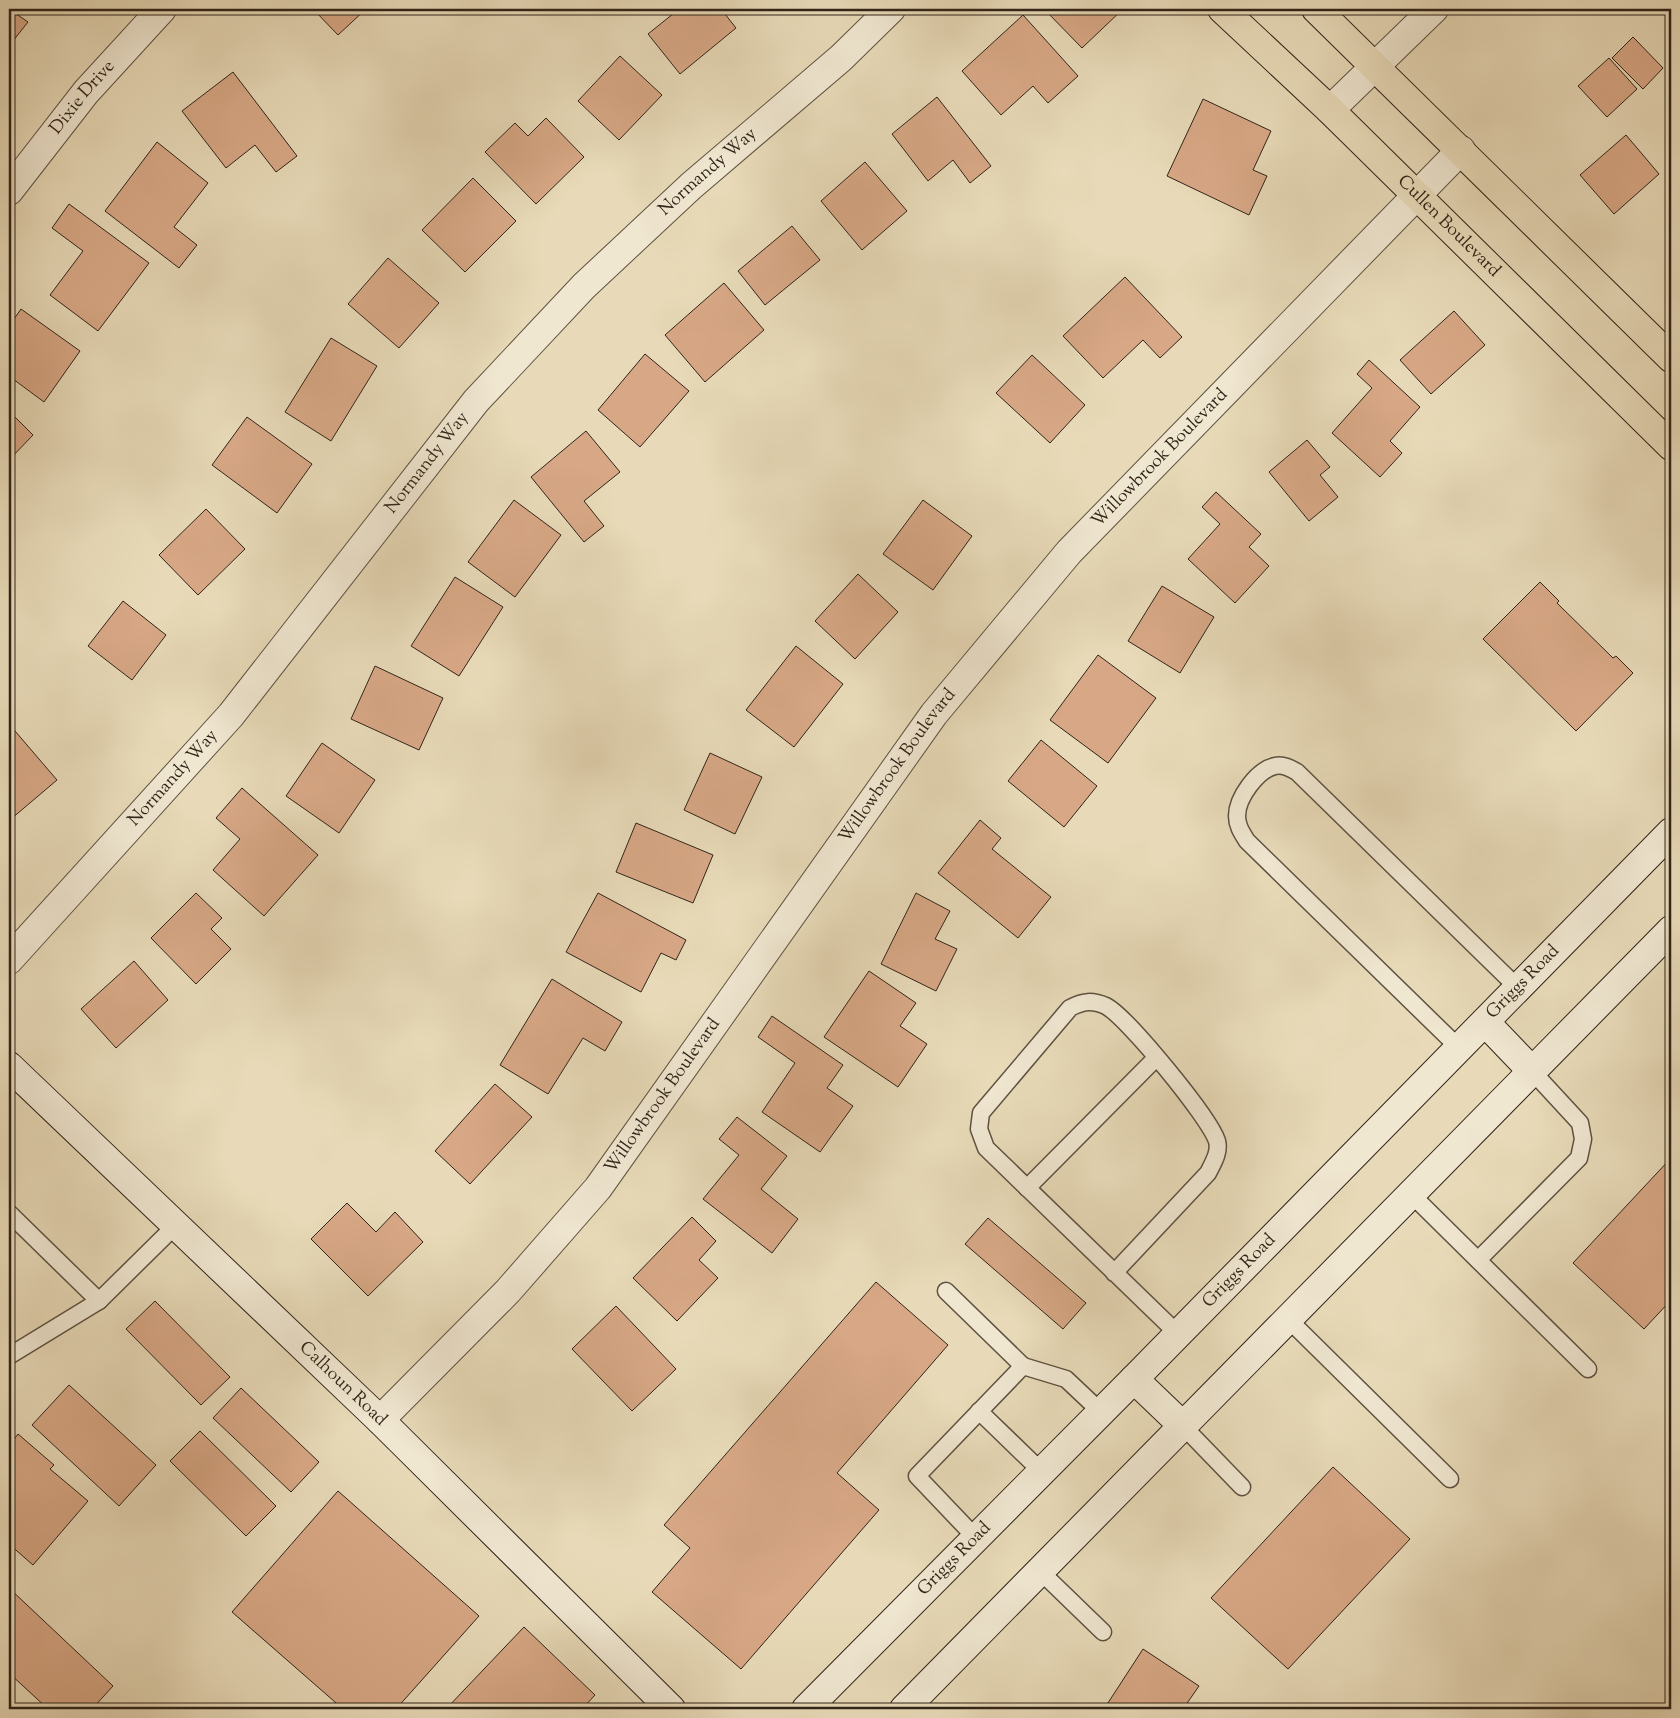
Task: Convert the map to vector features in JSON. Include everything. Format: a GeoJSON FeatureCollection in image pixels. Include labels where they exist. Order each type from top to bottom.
{"type":"FeatureCollection","features":[{"type":"Feature","properties":{"kind":"main road","name":"Cullen Boulevard"},"geometry":{"type":"LineString","coordinates":[[1222,9],[1330,110],[1415,196],[1671,446]]}},
{"type":"Feature","properties":{"kind":"main road"},"geometry":{"type":"LineString","coordinates":[[1316,9],[1671,358]]}},
{"type":"Feature","properties":{"kind":"street","name":"Dixie Drive"},"geometry":{"type":"LineString","coordinates":[[9,191],[86,92],[162,9]]}},
{"type":"Feature","properties":{"kind":"street","name":"Normandy Way"},"geometry":{"type":"LineString","coordinates":[[9,960],[231,715],[476,401],[584,286],[691,186],[841,58],[892,9]]}},
{"type":"Feature","properties":{"kind":"street"},"geometry":{"type":"LineString","coordinates":[[1330,110],[1434,9]]}},
{"type":"Feature","properties":{"kind":"street","name":"Willowbrook Boulevard"},"geometry":{"type":"LineString","coordinates":[[380,1420],[508,1291],[598,1188],[934,714],[1068,552],[1461,150]]}},
{"type":"Feature","properties":{"kind":"street","name":"Griggs Road"},"geometry":{"type":"LineString","coordinates":[[806,1709],[1134,1379],[1671,832]]}},
{"type":"Feature","properties":{"kind":"street"},"geometry":{"type":"LineString","coordinates":[[904,1709],[1532,1072],[1668,940]]}},
{"type":"Feature","properties":{"kind":"street"},"geometry":{"type":"LineString","coordinates":[[1485,1022],[1532,1072]]}},
{"type":"Feature","properties":{"kind":"street","name":"Calhoun Road"},"geometry":{"type":"LineString","coordinates":[[9,1066],[177,1224],[380,1420],[667,1708]]}},
{"type":"Feature","properties":{"kind":"street"},"geometry":{"type":"LineString","coordinates":[[1134,1379],[1183,1426]]}},
{"type":"Feature","properties":{"kind":"lane"},"geometry":{"type":"LineString","coordinates":[[1459,1048],[1247,841],[1239,829],[1237,817],[1239,804],[1251,784],[1264,770],[1277,765],[1288,767],[1297,772],[1518,988]]}},
{"type":"Feature","properties":{"kind":"lane"},"geometry":{"type":"LineString","coordinates":[[1114,1273],[1208,1173],[1217,1154],[1217,1142],[1196,1107],[1122,1018],[1107,1007],[1091,1001],[1081,1002],[1070,1008],[981,1113],[979,1129],[986,1148],[1114,1273],[1178,1334]]}},
{"type":"Feature","properties":{"kind":"lane"},"geometry":{"type":"LineString","coordinates":[[1027,1188],[1156,1058]]}},
{"type":"Feature","properties":{"kind":"lane"},"geometry":{"type":"LineString","coordinates":[[1478,1260],[1579,1158],[1584,1139],[1580,1123],[1532,1072]]}},
{"type":"Feature","properties":{"kind":"lane"},"geometry":{"type":"LineString","coordinates":[[1411,1194],[1588,1369]]}},
{"type":"Feature","properties":{"kind":"lane"},"geometry":{"type":"LineString","coordinates":[[9,1214],[99,1301]]}},
{"type":"Feature","properties":{"kind":"lane"},"geometry":{"type":"LineString","coordinates":[[9,1356],[99,1301],[177,1224]]}},
{"type":"Feature","properties":{"kind":"lane"},"geometry":{"type":"LineString","coordinates":[[946,1291],[1023,1366],[1066,1379],[1101,1412]]}},
{"type":"Feature","properties":{"kind":"lane"},"geometry":{"type":"LineString","coordinates":[[1288,1319],[1450,1479]]}},
{"type":"Feature","properties":{"kind":"lane"},"geometry":{"type":"LineString","coordinates":[[976,1538],[917,1476],[1023,1366]]}},
{"type":"Feature","properties":{"kind":"lane"},"geometry":{"type":"LineString","coordinates":[[979,1411],[1042,1472]]}},
{"type":"Feature","properties":{"kind":"lane"},"geometry":{"type":"LineString","coordinates":[[1183,1426],[1242,1487]]}},
{"type":"Feature","properties":{"kind":"lane"},"geometry":{"type":"LineString","coordinates":[[1040,1571],[1103,1632]]}},
{"type":"Feature","properties":{"kind":"building"},"geometry":{"type":"Polygon","coordinates":[[[9,9],[28,22],[9,46],[9,9]]]}},
{"type":"Feature","properties":{"kind":"building"},"geometry":{"type":"Polygon","coordinates":[[[313,9],[366,9],[338,35],[313,9]]]}},
{"type":"Feature","properties":{"kind":"building"},"geometry":{"type":"Polygon","coordinates":[[[679,9],[721,9],[736,28],[680,74],[648,34],[679,9]]]}},
{"type":"Feature","properties":{"kind":"building"},"geometry":{"type":"Polygon","coordinates":[[[1044,9],[1123,9],[1082,48],[1044,9]]]}},
{"type":"Feature","properties":{"kind":"building"},"geometry":{"type":"Polygon","coordinates":[[[1023,15],[1078,76],[1048,103],[1033,86],[1001,115],[962,71],[1023,15]]]}},
{"type":"Feature","properties":{"kind":"building"},"geometry":{"type":"Polygon","coordinates":[[[1633,37],[1663,68],[1643,89],[1612,58],[1633,37]]]}},
{"type":"Feature","properties":{"kind":"building"},"geometry":{"type":"Polygon","coordinates":[[[620,56],[662,95],[619,140],[578,101],[620,56]]]}},
{"type":"Feature","properties":{"kind":"building"},"geometry":{"type":"Polygon","coordinates":[[[1609,58],[1637,89],[1607,117],[1578,86],[1609,58]]]}},
{"type":"Feature","properties":{"kind":"building"},"geometry":{"type":"Polygon","coordinates":[[[233,72],[297,156],[276,172],[255,145],[226,168],[182,111],[233,72]]]}},
{"type":"Feature","properties":{"kind":"building"},"geometry":{"type":"Polygon","coordinates":[[[937,97],[991,166],[970,183],[953,160],[928,181],[892,134],[937,97]]]}},
{"type":"Feature","properties":{"kind":"building"},"geometry":{"type":"Polygon","coordinates":[[[1203,99],[1271,131],[1253,170],[1267,176],[1249,215],[1167,176],[1203,99]]]}},
{"type":"Feature","properties":{"kind":"building"},"geometry":{"type":"Polygon","coordinates":[[[546,118],[584,157],[536,204],[485,152],[515,123],[528,136],[546,118]]]}},
{"type":"Feature","properties":{"kind":"building"},"geometry":{"type":"Polygon","coordinates":[[[1626,135],[1659,174],[1614,214],[1580,175],[1626,135]]]}},
{"type":"Feature","properties":{"kind":"building"},"geometry":{"type":"Polygon","coordinates":[[[157,142],[208,183],[174,227],[197,245],[179,268],[105,211],[157,142]]]}},
{"type":"Feature","properties":{"kind":"building"},"geometry":{"type":"Polygon","coordinates":[[[865,162],[907,211],[862,250],[821,201],[865,162]]]}},
{"type":"Feature","properties":{"kind":"building"},"geometry":{"type":"Polygon","coordinates":[[[473,178],[516,221],[465,272],[422,230],[473,178]]]}},
{"type":"Feature","properties":{"kind":"building"},"geometry":{"type":"Polygon","coordinates":[[[69,204],[149,263],[98,331],[50,295],[83,251],[52,228],[69,204]]]}},
{"type":"Feature","properties":{"kind":"building"},"geometry":{"type":"Polygon","coordinates":[[[792,226],[820,260],[765,305],[738,271],[792,226]]]}},
{"type":"Feature","properties":{"kind":"building"},"geometry":{"type":"Polygon","coordinates":[[[388,258],[439,303],[399,348],[348,304],[388,258]]]}},
{"type":"Feature","properties":{"kind":"building"},"geometry":{"type":"Polygon","coordinates":[[[1125,277],[1182,337],[1160,358],[1143,340],[1103,378],[1063,336],[1125,277]]]}},
{"type":"Feature","properties":{"kind":"building"},"geometry":{"type":"Polygon","coordinates":[[[724,283],[764,330],[705,382],[665,335],[724,283]]]}},
{"type":"Feature","properties":{"kind":"building"},"geometry":{"type":"Polygon","coordinates":[[[21,309],[80,351],[44,402],[9,376],[9,326],[21,309]]]}},
{"type":"Feature","properties":{"kind":"building"},"geometry":{"type":"Polygon","coordinates":[[[1454,311],[1485,345],[1431,394],[1400,360],[1454,311]]]}},
{"type":"Feature","properties":{"kind":"building"},"geometry":{"type":"Polygon","coordinates":[[[331,338],[377,366],[331,441],[285,412],[331,338]]]}},
{"type":"Feature","properties":{"kind":"building"},"geometry":{"type":"Polygon","coordinates":[[[645,354],[689,391],[640,447],[598,410],[645,354]]]}},
{"type":"Feature","properties":{"kind":"building"},"geometry":{"type":"Polygon","coordinates":[[[1032,355],[1085,405],[1050,443],[996,393],[1032,355]]]}},
{"type":"Feature","properties":{"kind":"building"},"geometry":{"type":"Polygon","coordinates":[[[1369,360],[1420,407],[1390,441],[1402,453],[1380,477],[1332,433],[1372,388],[1357,374],[1369,360]]]}},
{"type":"Feature","properties":{"kind":"building"},"geometry":{"type":"Polygon","coordinates":[[[9,411],[33,435],[9,460],[9,411]]]}},
{"type":"Feature","properties":{"kind":"building"},"geometry":{"type":"Polygon","coordinates":[[[247,417],[312,464],[277,513],[212,465],[247,417]]]}},
{"type":"Feature","properties":{"kind":"building"},"geometry":{"type":"Polygon","coordinates":[[[586,431],[620,472],[584,501],[604,526],[584,542],[531,477],[586,431]]]}},
{"type":"Feature","properties":{"kind":"building"},"geometry":{"type":"Polygon","coordinates":[[[1307,440],[1330,467],[1320,475],[1338,497],[1309,521],[1269,472],[1307,440]]]}},
{"type":"Feature","properties":{"kind":"building"},"geometry":{"type":"Polygon","coordinates":[[[1216,492],[1261,534],[1249,547],[1269,566],[1235,603],[1188,559],[1220,524],[1202,507],[1216,492]]]}},
{"type":"Feature","properties":{"kind":"building"},"geometry":{"type":"Polygon","coordinates":[[[514,500],[561,535],[515,597],[468,562],[514,500]]]}},
{"type":"Feature","properties":{"kind":"building"},"geometry":{"type":"Polygon","coordinates":[[[923,500],[972,536],[933,590],[883,554],[923,500]]]}},
{"type":"Feature","properties":{"kind":"building"},"geometry":{"type":"Polygon","coordinates":[[[206,509],[245,549],[198,595],[159,555],[206,509]]]}},
{"type":"Feature","properties":{"kind":"building"},"geometry":{"type":"Polygon","coordinates":[[[858,574],[898,612],[855,659],[815,621],[858,574]]]}},
{"type":"Feature","properties":{"kind":"building"},"geometry":{"type":"Polygon","coordinates":[[[455,577],[503,607],[459,676],[411,646],[455,577]]]}},
{"type":"Feature","properties":{"kind":"building"},"geometry":{"type":"Polygon","coordinates":[[[1540,582],[1559,601],[1557,603],[1613,658],[1616,656],[1633,673],[1576,731],[1483,639],[1540,582]]]}},
{"type":"Feature","properties":{"kind":"building"},"geometry":{"type":"Polygon","coordinates":[[[1162,586],[1214,617],[1180,673],[1128,641],[1162,586]]]}},
{"type":"Feature","properties":{"kind":"building"},"geometry":{"type":"Polygon","coordinates":[[[123,601],[166,635],[132,680],[88,646],[123,601]]]}},
{"type":"Feature","properties":{"kind":"building"},"geometry":{"type":"Polygon","coordinates":[[[796,646],[843,684],[794,747],[746,710],[796,646]]]}},
{"type":"Feature","properties":{"kind":"building"},"geometry":{"type":"Polygon","coordinates":[[[1098,655],[1156,698],[1108,763],[1050,720],[1098,655]]]}},
{"type":"Feature","properties":{"kind":"building"},"geometry":{"type":"Polygon","coordinates":[[[375,666],[443,698],[419,750],[351,719],[375,666]]]}},
{"type":"Feature","properties":{"kind":"building"},"geometry":{"type":"Polygon","coordinates":[[[9,724],[57,780],[11,819],[9,817],[9,724]]]}},
{"type":"Feature","properties":{"kind":"building"},"geometry":{"type":"Polygon","coordinates":[[[1041,740],[1097,786],[1064,827],[1008,781],[1041,740]]]}},
{"type":"Feature","properties":{"kind":"building"},"geometry":{"type":"Polygon","coordinates":[[[322,743],[375,780],[339,833],[286,796],[322,743]]]}},
{"type":"Feature","properties":{"kind":"building"},"geometry":{"type":"Polygon","coordinates":[[[710,753],[762,777],[735,834],[684,810],[710,753]]]}},
{"type":"Feature","properties":{"kind":"building"},"geometry":{"type":"Polygon","coordinates":[[[242,788],[318,855],[264,916],[213,870],[240,839],[216,818],[242,788]]]}},
{"type":"Feature","properties":{"kind":"building"},"geometry":{"type":"Polygon","coordinates":[[[980,820],[1001,838],[992,849],[1051,897],[1018,938],[938,873],[980,820]]]}},
{"type":"Feature","properties":{"kind":"building"},"geometry":{"type":"Polygon","coordinates":[[[636,823],[713,855],[693,903],[616,872],[636,823]]]}},
{"type":"Feature","properties":{"kind":"building"},"geometry":{"type":"Polygon","coordinates":[[[196,893],[222,918],[211,929],[231,949],[196,984],[151,938],[196,893]]]}},
{"type":"Feature","properties":{"kind":"building"},"geometry":{"type":"Polygon","coordinates":[[[598,893],[686,940],[676,960],[661,953],[641,992],[566,952],[598,893]]]}},
{"type":"Feature","properties":{"kind":"building"},"geometry":{"type":"Polygon","coordinates":[[[916,893],[950,911],[935,939],[957,949],[936,991],[881,964],[916,893]]]}},
{"type":"Feature","properties":{"kind":"building"},"geometry":{"type":"Polygon","coordinates":[[[134,961],[168,1000],[116,1048],[81,1009],[134,961]]]}},
{"type":"Feature","properties":{"kind":"building"},"geometry":{"type":"Polygon","coordinates":[[[869,971],[916,1003],[900,1026],[927,1044],[898,1087],[824,1037],[869,971]]]}},
{"type":"Feature","properties":{"kind":"building"},"geometry":{"type":"Polygon","coordinates":[[[552,979],[622,1022],[605,1051],[583,1038],[548,1094],[500,1065],[552,979]]]}},
{"type":"Feature","properties":{"kind":"building"},"geometry":{"type":"Polygon","coordinates":[[[772,1016],[843,1065],[827,1088],[853,1106],[820,1152],[762,1112],[795,1063],[758,1037],[772,1016]]]}},
{"type":"Feature","properties":{"kind":"building"},"geometry":{"type":"Polygon","coordinates":[[[495,1084],[532,1117],[470,1184],[435,1151],[495,1084]]]}},
{"type":"Feature","properties":{"kind":"building"},"geometry":{"type":"Polygon","coordinates":[[[737,1117],[787,1156],[761,1189],[798,1219],[772,1253],[703,1199],[739,1155],[719,1139],[737,1117]]]}},
{"type":"Feature","properties":{"kind":"building"},"geometry":{"type":"Polygon","coordinates":[[[1671,1158],[1671,1300],[1644,1329],[1573,1263],[1671,1158]]]}},
{"type":"Feature","properties":{"kind":"building"},"geometry":{"type":"Polygon","coordinates":[[[347,1203],[376,1232],[395,1212],[423,1242],[368,1296],[311,1239],[347,1203]]]}},
{"type":"Feature","properties":{"kind":"building"},"geometry":{"type":"Polygon","coordinates":[[[692,1217],[716,1241],[699,1260],[718,1278],[677,1321],[633,1278],[692,1217]]]}},
{"type":"Feature","properties":{"kind":"building"},"geometry":{"type":"Polygon","coordinates":[[[988,1218],[1086,1303],[1063,1329],[965,1244],[988,1218]]]}},
{"type":"Feature","properties":{"kind":"building"},"geometry":{"type":"Polygon","coordinates":[[[876,1282],[948,1345],[837,1473],[879,1510],[741,1669],[652,1592],[690,1548],[664,1525],[876,1282]]]}},
{"type":"Feature","properties":{"kind":"building"},"geometry":{"type":"Polygon","coordinates":[[[155,1301],[230,1377],[201,1405],[126,1329],[155,1301]]]}},
{"type":"Feature","properties":{"kind":"building"},"geometry":{"type":"Polygon","coordinates":[[[616,1306],[676,1369],[632,1411],[572,1349],[616,1306]]]}},
{"type":"Feature","properties":{"kind":"building"},"geometry":{"type":"Polygon","coordinates":[[[69,1385],[156,1465],[119,1506],[32,1425],[69,1385]]]}},
{"type":"Feature","properties":{"kind":"building"},"geometry":{"type":"Polygon","coordinates":[[[241,1388],[319,1462],[291,1492],[213,1418],[241,1388]]]}},
{"type":"Feature","properties":{"kind":"building"},"geometry":{"type":"Polygon","coordinates":[[[200,1431],[276,1506],[246,1536],[170,1461],[200,1431]]]}},
{"type":"Feature","properties":{"kind":"building"},"geometry":{"type":"Polygon","coordinates":[[[18,1434],[54,1465],[50,1469],[88,1501],[33,1565],[9,1544],[9,1446],[18,1434]]]}},
{"type":"Feature","properties":{"kind":"building"},"geometry":{"type":"Polygon","coordinates":[[[1333,1467],[1410,1539],[1288,1669],[1211,1598],[1333,1467]]]}},
{"type":"Feature","properties":{"kind":"building"},"geometry":{"type":"Polygon","coordinates":[[[338,1491],[479,1616],[396,1709],[343,1709],[232,1612],[338,1491]]]}},
{"type":"Feature","properties":{"kind":"building"},"geometry":{"type":"Polygon","coordinates":[[[9,1588],[113,1686],[92,1709],[48,1709],[9,1673],[9,1588]]]}},
{"type":"Feature","properties":{"kind":"building"},"geometry":{"type":"Polygon","coordinates":[[[524,1627],[595,1695],[582,1709],[446,1709],[524,1627]]]}},
{"type":"Feature","properties":{"kind":"building"},"geometry":{"type":"Polygon","coordinates":[[[1143,1649],[1199,1686],[1183,1709],[1104,1709],[1143,1649]]]}}]}
